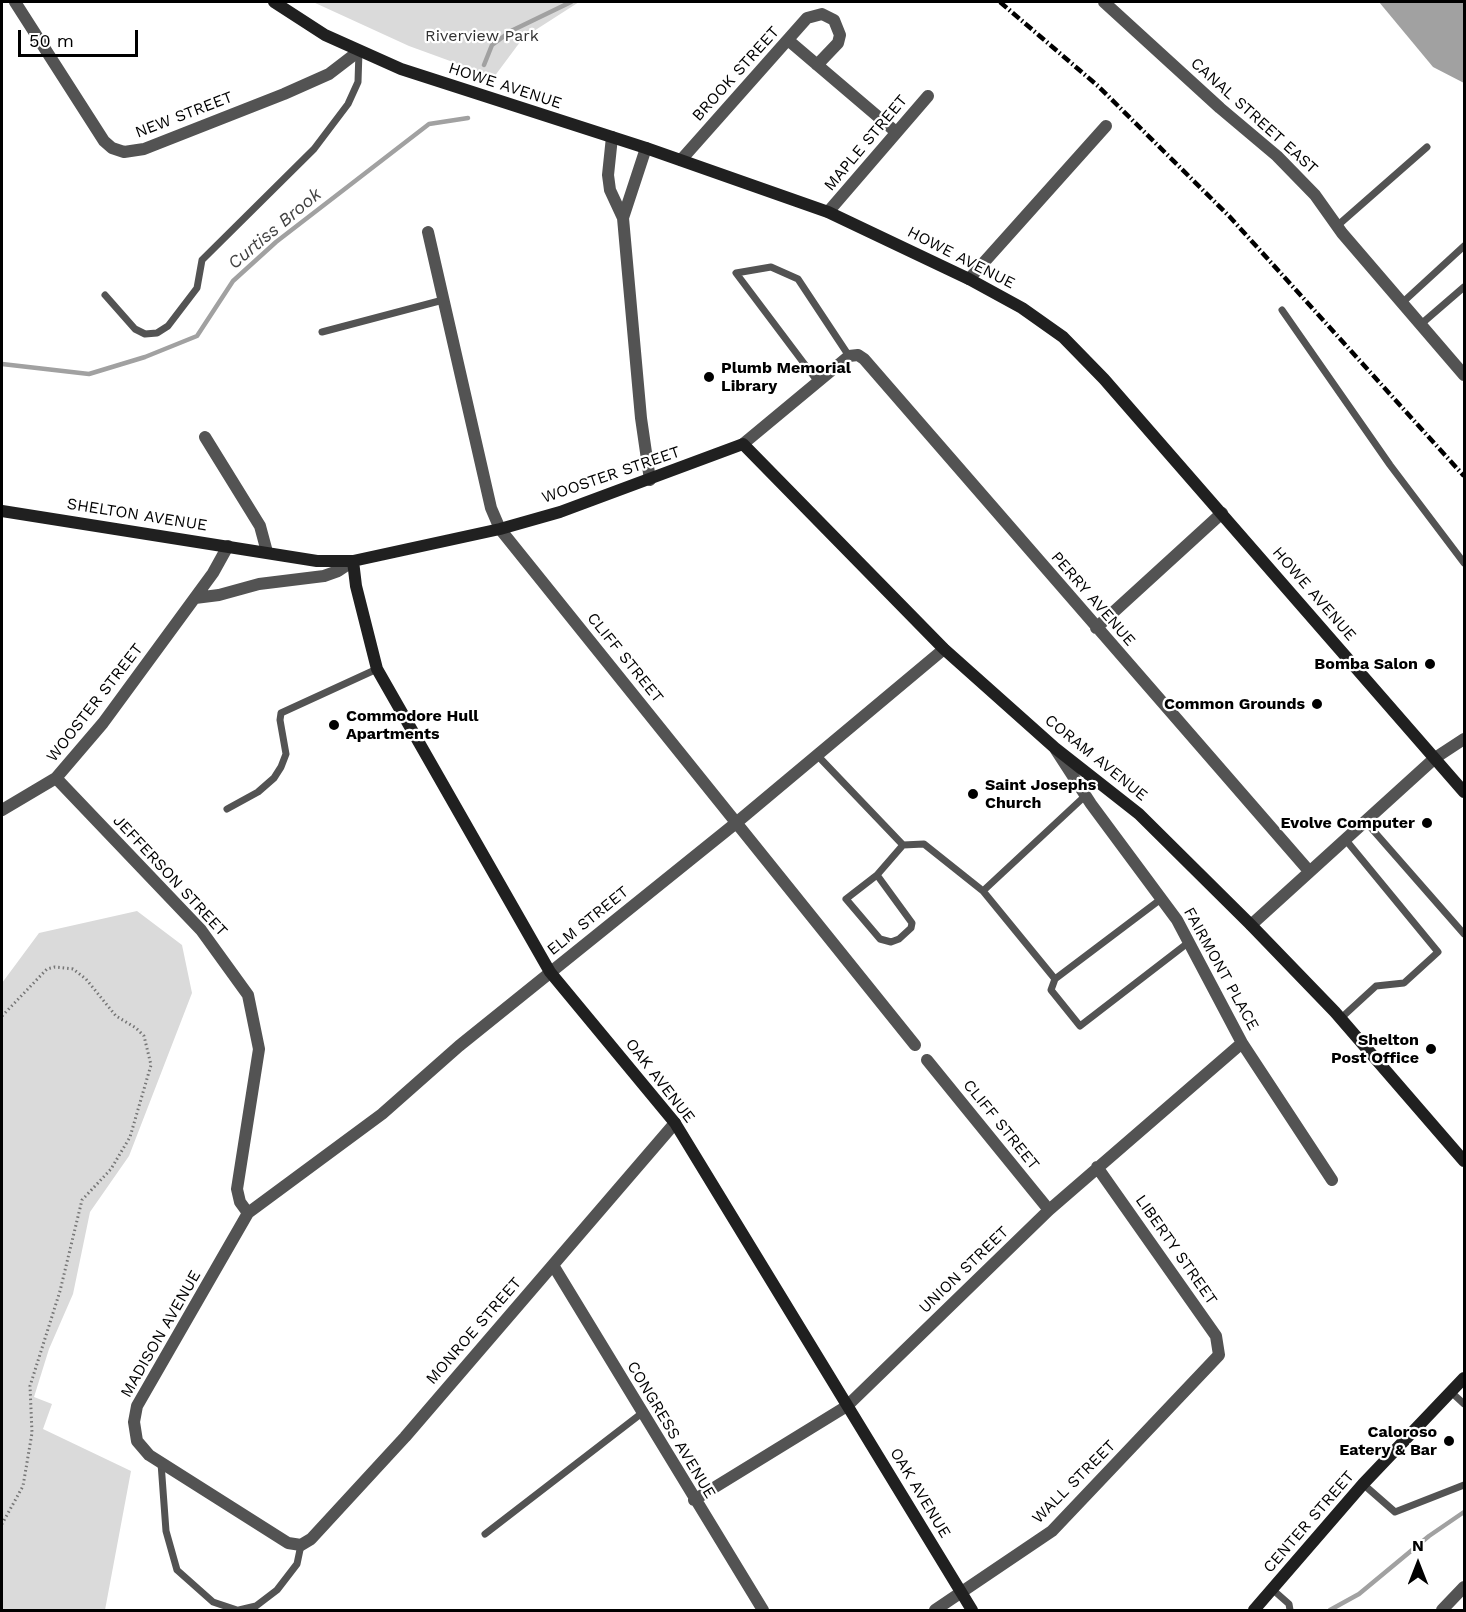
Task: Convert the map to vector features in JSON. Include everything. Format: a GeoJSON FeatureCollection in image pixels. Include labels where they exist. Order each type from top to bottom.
{"type":"FeatureCollection","features":[{"type":"Feature","properties":{"kind":"main road","name":"HOWE AVENUE"},"geometry":{"type":"LineString","coordinates":[[274,2],[325,35],[401,69],[646,148],[828,212],[969,279],[1022,308],[1063,337],[1118,394],[1464,792]]}},
{"type":"Feature","properties":{"kind":"main road","name":"WOOSTER STREET"},"geometry":{"type":"LineString","coordinates":[[267,552],[317,561],[353,561],[500,529],[560,512],[743,444]]}},
{"type":"Feature","properties":{"kind":"main road","name":"CORAM AVENUE"},"geometry":{"type":"LineString","coordinates":[[743,444],[944,649],[1055,748],[1140,814],[1251,925],[1340,1019],[1464,1161]]}},
{"type":"Feature","properties":{"kind":"main road","name":"SHELTON AVENUE"},"geometry":{"type":"LineString","coordinates":[[2,511],[267,552]]}},
{"type":"Feature","properties":{"kind":"main road","name":"OAK AVENUE"},"geometry":{"type":"LineString","coordinates":[[353,561],[356,586],[377,669],[550,972],[675,1124],[972,1611]]}},
{"type":"Feature","properties":{"kind":"main road","name":"CENTER STREET"},"geometry":{"type":"LineString","coordinates":[[1254,1611],[1363,1485],[1464,1378]]}},
{"type":"Feature","properties":{"kind":"street","name":"NEW STREET"},"geometry":{"type":"LineString","coordinates":[[15,2],[104,141],[112,148],[124,152],[144,149],[284,94],[329,74],[358,51]]}},
{"type":"Feature","properties":{"kind":"street","name":"CANAL STREET EAST"},"geometry":{"type":"LineString","coordinates":[[1104,2],[1277,156],[1315,195],[1337,226],[1464,375]]}},
{"type":"Feature","properties":{"kind":"street","name":"BROOK STREET"},"geometry":{"type":"LineString","coordinates":[[681,160],[812,15],[822,14],[834,20],[840,35],[838,43],[817,65]]}},
{"type":"Feature","properties":{"kind":"street"},"geometry":{"type":"LineString","coordinates":[[788,40],[896,132]]}},
{"type":"Feature","properties":{"kind":"street","name":"MAPLE STREET"},"geometry":{"type":"LineString","coordinates":[[828,212],[928,96]]}},
{"type":"Feature","properties":{"kind":"street"},"geometry":{"type":"LineString","coordinates":[[969,279],[1106,126]]}},
{"type":"Feature","properties":{"kind":"street"},"geometry":{"type":"LineString","coordinates":[[612,137],[608,176],[610,190],[623,218]]}},
{"type":"Feature","properties":{"kind":"street"},"geometry":{"type":"LineString","coordinates":[[646,148],[630,190],[623,218],[641,418],[650,480]]}},
{"type":"Feature","properties":{"kind":"street","name":"CLIFF STREET"},"geometry":{"type":"LineString","coordinates":[[428,232],[491,508],[500,529],[915,1045]]}},
{"type":"Feature","properties":{"kind":"street","name":"PERRY AVENUE"},"geometry":{"type":"LineString","coordinates":[[849,356],[858,355],[864,359],[1309,871]]}},
{"type":"Feature","properties":{"kind":"street","name":"WOOSTER STREET"},"geometry":{"type":"LineString","coordinates":[[743,444],[849,356]]}},
{"type":"Feature","properties":{"kind":"street"},"geometry":{"type":"LineString","coordinates":[[206,437],[260,526],[267,552]]}},
{"type":"Feature","properties":{"kind":"street"},"geometry":{"type":"LineString","coordinates":[[1096,628],[1222,513]]}},
{"type":"Feature","properties":{"kind":"street","name":"WOOSTER STREET"},"geometry":{"type":"LineString","coordinates":[[2,810],[56,778],[103,723],[195,598],[228,546]]}},
{"type":"Feature","properties":{"kind":"street","name":"WOOSTER STREET"},"geometry":{"type":"LineString","coordinates":[[195,598],[219,595],[260,584],[324,576],[338,571],[353,561]]}},
{"type":"Feature","properties":{"kind":"street","name":"ELM STREET"},"geometry":{"type":"LineString","coordinates":[[248,1213],[382,1114],[459,1046],[736,823],[944,649]]}},
{"type":"Feature","properties":{"kind":"street"},"geometry":{"type":"LineString","coordinates":[[1251,925],[1435,758],[1464,739]]}},
{"type":"Feature","properties":{"kind":"street","name":"FAIRMONT PLACE"},"geometry":{"type":"LineString","coordinates":[[1055,748],[1085,796],[1161,899],[1189,942],[1242,1043],[1332,1180]]}},
{"type":"Feature","properties":{"kind":"street","name":"JEFFERSON STREET"},"geometry":{"type":"LineString","coordinates":[[56,778],[201,930],[248,995],[259,1049],[237,1189],[240,1202],[248,1213]]}},
{"type":"Feature","properties":{"kind":"street","name":"UNION STREET"},"geometry":{"type":"LineString","coordinates":[[694,1500],[847,1406],[1049,1210],[1242,1043]]}},
{"type":"Feature","properties":{"kind":"street","name":"CLIFF STREET"},"geometry":{"type":"LineString","coordinates":[[927,1060],[1049,1210]]}},
{"type":"Feature","properties":{"kind":"street","name":"MONROE STREET"},"geometry":{"type":"LineString","coordinates":[[295,1544],[310,1539],[405,1437],[675,1124]]}},
{"type":"Feature","properties":{"kind":"street","name":"LIBERTY STREET"},"geometry":{"type":"LineString","coordinates":[[1097,1167],[1216,1336],[1219,1355]]}},
{"type":"Feature","properties":{"kind":"street","name":"MADISON AVENUE"},"geometry":{"type":"LineString","coordinates":[[248,1213],[137,1406],[134,1422],[137,1441],[149,1455],[295,1544]]}},
{"type":"Feature","properties":{"kind":"street","name":"CONGRESS AVENUE"},"geometry":{"type":"LineString","coordinates":[[553,1265],[763,1611]]}},
{"type":"Feature","properties":{"kind":"street","name":"WALL STREET"},"geometry":{"type":"LineString","coordinates":[[935,1611],[1052,1532],[1219,1355]]}},
{"type":"Feature","properties":{"kind":"street"},"geometry":{"type":"LineString","coordinates":[[1442,1611],[1464,1587]]}},
{"type":"Feature","properties":{"kind":"lane"},"geometry":{"type":"LineString","coordinates":[[105,295],[135,329],[145,334],[157,333],[168,326],[197,288],[202,260],[314,149],[348,104],[358,82],[358,51]]}},
{"type":"Feature","properties":{"kind":"lane"},"geometry":{"type":"LineString","coordinates":[[1337,226],[1427,147]]}},
{"type":"Feature","properties":{"kind":"lane"},"geometry":{"type":"LineString","coordinates":[[1402,303],[1464,246]]}},
{"type":"Feature","properties":{"kind":"lane"},"geometry":{"type":"LineString","coordinates":[[818,382],[736,273],[771,267],[798,279],[849,356]]}},
{"type":"Feature","properties":{"kind":"lane"},"geometry":{"type":"LineString","coordinates":[[1420,325],[1464,287]]}},
{"type":"Feature","properties":{"kind":"lane"},"geometry":{"type":"LineString","coordinates":[[322,332],[443,300]]}},
{"type":"Feature","properties":{"kind":"lane"},"geometry":{"type":"LineString","coordinates":[[1282,310],[1390,465],[1464,563]]}},
{"type":"Feature","properties":{"kind":"lane"},"geometry":{"type":"LineString","coordinates":[[227,809],[258,792],[274,778],[281,767],[286,754],[280,720],[281,713],[377,669]]}},
{"type":"Feature","properties":{"kind":"lane"},"geometry":{"type":"LineString","coordinates":[[817,755],[903,845]]}},
{"type":"Feature","properties":{"kind":"lane"},"geometry":{"type":"LineString","coordinates":[[983,891],[1085,796]]}},
{"type":"Feature","properties":{"kind":"lane"},"geometry":{"type":"LineString","coordinates":[[1365,820],[1464,934]]}},
{"type":"Feature","properties":{"kind":"lane"},"geometry":{"type":"LineString","coordinates":[[1340,1019],[1376,986],[1404,983],[1438,952],[1438,948],[1345,839]]}},
{"type":"Feature","properties":{"kind":"lane"},"geometry":{"type":"LineString","coordinates":[[877,875],[912,923],[907,933],[891,942],[880,939],[846,899],[877,875],[903,845],[924,844],[983,891],[1055,979]]}},
{"type":"Feature","properties":{"kind":"lane"},"geometry":{"type":"LineString","coordinates":[[1161,899],[1055,979],[1051,990],[1080,1026],[1189,942]]}},
{"type":"Feature","properties":{"kind":"lane"},"geometry":{"type":"LineString","coordinates":[[1451,1392],[1464,1404]]}},
{"type":"Feature","properties":{"kind":"lane"},"geometry":{"type":"LineString","coordinates":[[485,1534],[642,1413]]}},
{"type":"Feature","properties":{"kind":"lane"},"geometry":{"type":"LineString","coordinates":[[161,1463],[166,1531],[177,1570],[213,1602],[238,1611],[256,1606],[277,1590],[297,1564],[295,1544]]}},
{"type":"Feature","properties":{"kind":"lane"},"geometry":{"type":"LineString","coordinates":[[1363,1485],[1395,1512],[1458,1490],[1464,1485]]}},
{"type":"Feature","properties":{"kind":"lane"},"geometry":{"type":"LineString","coordinates":[[1272,1588],[1289,1604],[1290,1611]]}},
{"type":"Feature","properties":{"kind":"path"},"geometry":{"type":"LineString","coordinates":[[2,1016],[47,969],[55,967],[73,969],[86,978],[116,1016],[136,1028],[144,1036],[151,1065],[130,1137],[111,1169],[82,1200],[60,1291],[30,1386],[32,1433],[23,1486],[2,1524]]}},
{"type":"Feature","properties":{"kind":"green space","name":"Riverview Park"},"geometry":{"type":"Polygon","coordinates":[[[313,2],[579,2],[523,38],[494,77],[409,46],[313,2]]]}},
{"type":"Feature","properties":{"kind":"green space"},"geometry":{"type":"Polygon","coordinates":[[[137,911],[182,945],[192,993],[129,1156],[90,1212],[73,1294],[49,1349],[34,1397],[52,1404],[43,1429],[131,1471],[105,1610],[2,1610],[2,983],[39,933],[137,911]]]}},
{"type":"Feature","properties":{"kind":"shaded area"},"geometry":{"type":"Polygon","coordinates":[[[1379,2],[1464,2],[1464,83],[1433,67],[1379,2]]]}},
{"type":"Feature","properties":{"kind":"waterway","name":"Curtiss Brook"},"geometry":{"type":"LineString","coordinates":[[484,65],[492,45],[511,31],[571,2]]}},
{"type":"Feature","properties":{"kind":"waterway","name":"Curtiss Brook"},"geometry":{"type":"LineString","coordinates":[[2,364],[89,374],[145,357],[197,336],[233,281],[276,242],[429,124],[468,118]]}},
{"type":"Feature","properties":{"kind":"waterway"},"geometry":{"type":"LineString","coordinates":[[1330,1610],[1359,1594],[1429,1536],[1464,1512]]}},
{"type":"Feature","properties":{"kind":"railway"},"geometry":{"type":"LineString","coordinates":[[1000,2],[1098,86],[1229,216],[1464,476]]}},
{"type":"Feature","properties":{"kind":"place","name":"Plumb Memorial Library"},"geometry":{"type":"Point","coordinates":[709,377]}},
{"type":"Feature","properties":{"kind":"place","name":"Bomba Salon"},"geometry":{"type":"Point","coordinates":[1430,664]}},
{"type":"Feature","properties":{"kind":"place","name":"Common Grounds"},"geometry":{"type":"Point","coordinates":[1317,704]}},
{"type":"Feature","properties":{"kind":"place","name":"Commodore Hull Apartments"},"geometry":{"type":"Point","coordinates":[334,725]}},
{"type":"Feature","properties":{"kind":"place","name":"Saint Josephs Church"},"geometry":{"type":"Point","coordinates":[973,794]}},
{"type":"Feature","properties":{"kind":"place","name":"Evolve Computer"},"geometry":{"type":"Point","coordinates":[1427,823]}},
{"type":"Feature","properties":{"kind":"place","name":"Shelton Post Office"},"geometry":{"type":"Point","coordinates":[1431,1049]}},
{"type":"Feature","properties":{"kind":"place","name":"Caloroso Eatery & Bar"},"geometry":{"type":"Point","coordinates":[1449,1441]}}]}
